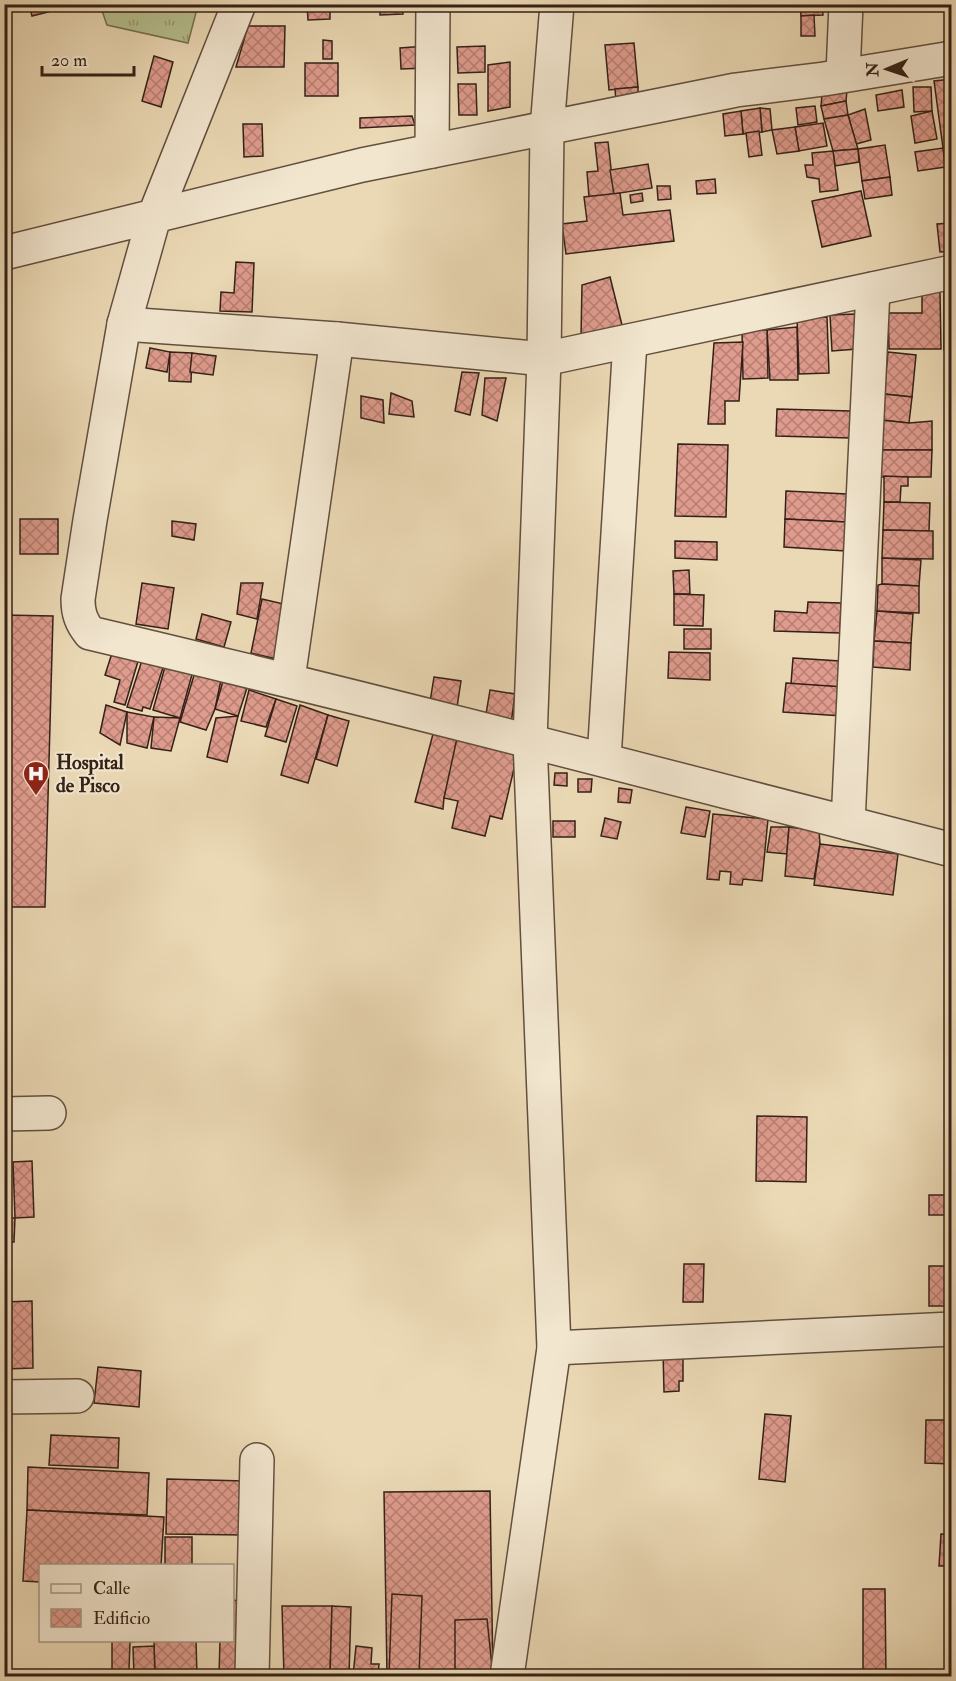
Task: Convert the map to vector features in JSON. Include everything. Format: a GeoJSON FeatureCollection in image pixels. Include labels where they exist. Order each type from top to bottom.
{"type":"FeatureCollection","features":[{"type":"Feature","properties":{"kind":"street"},"geometry":{"type":"LineString","coordinates":[[239,4],[154,217],[124,324],[78,599],[78,612],[90,633],[530,740],[951,850]]}},
{"type":"Feature","properties":{"kind":"street"},"geometry":{"type":"LineString","coordinates":[[432,152],[433,4]]}},
{"type":"Feature","properties":{"kind":"street"},"geometry":{"type":"LineString","coordinates":[[507,1677],[554,1348],[530,740],[544,359],[548,129],[557,4]]}},
{"type":"Feature","properties":{"kind":"street"},"geometry":{"type":"LineString","coordinates":[[843,75],[846,4]]}},
{"type":"Feature","properties":{"kind":"street"},"geometry":{"type":"LineString","coordinates":[[4,253],[362,165],[736,90],[951,58]]}},
{"type":"Feature","properties":{"kind":"street"},"geometry":{"type":"LineString","coordinates":[[124,324],[337,339],[544,359],[951,272]]}},
{"type":"Feature","properties":{"kind":"street"},"geometry":{"type":"LineString","coordinates":[[848,823],[873,289]]}},
{"type":"Feature","properties":{"kind":"street"},"geometry":{"type":"LineString","coordinates":[[288,680],[337,339]]}},
{"type":"Feature","properties":{"kind":"street"},"geometry":{"type":"LineString","coordinates":[[604,759],[630,341]]}},
{"type":"Feature","properties":{"kind":"street"},"geometry":{"type":"LineString","coordinates":[[4,1114],[50,1113]]}},
{"type":"Feature","properties":{"kind":"street"},"geometry":{"type":"LineString","coordinates":[[554,1348],[951,1329]]}},
{"type":"Feature","properties":{"kind":"street"},"geometry":{"type":"LineString","coordinates":[[4,1397],[77,1396]]}},
{"type":"Feature","properties":{"kind":"street"},"geometry":{"type":"LineString","coordinates":[[252,1677],[257,1460]]}},
{"type":"Feature","properties":{"kind":"green space"},"geometry":{"type":"Polygon","coordinates":[[[100,4],[198,5],[188,43],[107,25],[100,4]]]}},
{"type":"Feature","properties":{"kind":"building"},"geometry":{"type":"Polygon","coordinates":[[[29,4],[79,4],[32,16],[29,4]]]}},
{"type":"Feature","properties":{"kind":"building"},"geometry":{"type":"Polygon","coordinates":[[[307,4],[330,4],[330,19],[308,20],[307,4]]]}},
{"type":"Feature","properties":{"kind":"building"},"geometry":{"type":"Polygon","coordinates":[[[380,4],[402,4],[403,14],[380,15],[380,4]]]}},
{"type":"Feature","properties":{"kind":"building"},"geometry":{"type":"Polygon","coordinates":[[[800,4],[822,4],[823,15],[801,16],[800,4]]]}},
{"type":"Feature","properties":{"kind":"building"},"geometry":{"type":"Polygon","coordinates":[[[814,15],[815,36],[801,36],[801,16],[814,15]]]}},
{"type":"Feature","properties":{"kind":"building"},"geometry":{"type":"Polygon","coordinates":[[[248,26],[285,26],[284,67],[236,67],[248,26]]]}},
{"type":"Feature","properties":{"kind":"building"},"geometry":{"type":"Polygon","coordinates":[[[323,40],[332,41],[332,59],[323,59],[323,40]]]}},
{"type":"Feature","properties":{"kind":"building"},"geometry":{"type":"Polygon","coordinates":[[[634,43],[638,87],[609,90],[605,45],[634,43]]]}},
{"type":"Feature","properties":{"kind":"building"},"geometry":{"type":"Polygon","coordinates":[[[426,46],[427,68],[401,69],[400,48],[426,46]]]}},
{"type":"Feature","properties":{"kind":"building"},"geometry":{"type":"Polygon","coordinates":[[[485,46],[485,72],[458,73],[457,47],[485,46]]]}},
{"type":"Feature","properties":{"kind":"building"},"geometry":{"type":"Polygon","coordinates":[[[154,56],[173,62],[161,107],[142,101],[154,56]]]}},
{"type":"Feature","properties":{"kind":"building"},"geometry":{"type":"Polygon","coordinates":[[[510,62],[510,107],[488,111],[488,65],[510,62]]]}},
{"type":"Feature","properties":{"kind":"building"},"geometry":{"type":"Polygon","coordinates":[[[305,63],[338,63],[338,96],[305,96],[305,63]]]}},
{"type":"Feature","properties":{"kind":"building"},"geometry":{"type":"Polygon","coordinates":[[[952,79],[952,147],[943,148],[934,81],[952,79]]]}},
{"type":"Feature","properties":{"kind":"building"},"geometry":{"type":"Polygon","coordinates":[[[458,84],[476,84],[477,115],[459,115],[458,84]]]}},
{"type":"Feature","properties":{"kind":"building"},"geometry":{"type":"Polygon","coordinates":[[[638,87],[638,100],[616,102],[615,89],[638,87]]]}},
{"type":"Feature","properties":{"kind":"building"},"geometry":{"type":"Polygon","coordinates":[[[913,87],[931,87],[932,111],[914,112],[913,87]]]}},
{"type":"Feature","properties":{"kind":"building"},"geometry":{"type":"Polygon","coordinates":[[[847,90],[846,101],[821,106],[822,95],[847,90]]]}},
{"type":"Feature","properties":{"kind":"building"},"geometry":{"type":"Polygon","coordinates":[[[902,90],[904,107],[878,111],[876,95],[902,90]]]}},
{"type":"Feature","properties":{"kind":"building"},"geometry":{"type":"Polygon","coordinates":[[[846,101],[848,115],[824,119],[821,106],[846,101]]]}},
{"type":"Feature","properties":{"kind":"building"},"geometry":{"type":"Polygon","coordinates":[[[815,106],[817,122],[798,125],[796,108],[815,106]]]}},
{"type":"Feature","properties":{"kind":"building"},"geometry":{"type":"Polygon","coordinates":[[[760,108],[770,109],[772,130],[762,132],[760,108]]]}},
{"type":"Feature","properties":{"kind":"building"},"geometry":{"type":"Polygon","coordinates":[[[760,108],[762,132],[743,134],[741,111],[760,108]]]}},
{"type":"Feature","properties":{"kind":"building"},"geometry":{"type":"Polygon","coordinates":[[[865,109],[871,140],[856,144],[848,115],[865,109]]]}},
{"type":"Feature","properties":{"kind":"building"},"geometry":{"type":"Polygon","coordinates":[[[741,111],[743,134],[725,136],[723,114],[741,111]]]}},
{"type":"Feature","properties":{"kind":"building"},"geometry":{"type":"Polygon","coordinates":[[[932,111],[937,139],[915,143],[911,116],[932,111]]]}},
{"type":"Feature","properties":{"kind":"building"},"geometry":{"type":"Polygon","coordinates":[[[848,115],[858,149],[833,151],[824,119],[848,115]]]}},
{"type":"Feature","properties":{"kind":"building"},"geometry":{"type":"Polygon","coordinates":[[[412,116],[415,125],[360,128],[360,118],[412,116]]]}},
{"type":"Feature","properties":{"kind":"building"},"geometry":{"type":"Polygon","coordinates":[[[823,123],[827,146],[799,151],[795,127],[823,123]]]}},
{"type":"Feature","properties":{"kind":"building"},"geometry":{"type":"Polygon","coordinates":[[[243,124],[262,124],[263,156],[244,157],[243,124]]]}},
{"type":"Feature","properties":{"kind":"building"},"geometry":{"type":"Polygon","coordinates":[[[795,127],[799,151],[777,154],[772,130],[795,127]]]}},
{"type":"Feature","properties":{"kind":"building"},"geometry":{"type":"Polygon","coordinates":[[[759,131],[762,155],[749,157],[746,133],[759,131]]]}},
{"type":"Feature","properties":{"kind":"building"},"geometry":{"type":"Polygon","coordinates":[[[608,142],[614,194],[589,197],[587,172],[598,171],[595,143],[608,142]]]}},
{"type":"Feature","properties":{"kind":"building"},"geometry":{"type":"Polygon","coordinates":[[[885,145],[890,177],[862,181],[858,149],[885,145]]]}},
{"type":"Feature","properties":{"kind":"building"},"geometry":{"type":"Polygon","coordinates":[[[943,148],[945,167],[918,171],[915,152],[943,148]]]}},
{"type":"Feature","properties":{"kind":"building"},"geometry":{"type":"Polygon","coordinates":[[[858,149],[859,162],[835,166],[833,151],[858,149]]]}},
{"type":"Feature","properties":{"kind":"building"},"geometry":{"type":"Polygon","coordinates":[[[833,151],[838,190],[820,192],[819,179],[807,177],[805,165],[813,165],[812,153],[833,151]]]}},
{"type":"Feature","properties":{"kind":"building"},"geometry":{"type":"Polygon","coordinates":[[[648,164],[652,188],[614,194],[610,170],[648,164]]]}},
{"type":"Feature","properties":{"kind":"building"},"geometry":{"type":"Polygon","coordinates":[[[890,177],[892,195],[865,199],[862,181],[890,177]]]}},
{"type":"Feature","properties":{"kind":"building"},"geometry":{"type":"Polygon","coordinates":[[[715,179],[716,193],[697,194],[696,181],[715,179]]]}},
{"type":"Feature","properties":{"kind":"building"},"geometry":{"type":"Polygon","coordinates":[[[657,186],[670,186],[671,199],[658,200],[657,186]]]}},
{"type":"Feature","properties":{"kind":"building"},"geometry":{"type":"Polygon","coordinates":[[[861,191],[871,236],[822,247],[812,201],[861,191]]]}},
{"type":"Feature","properties":{"kind":"building"},"geometry":{"type":"Polygon","coordinates":[[[620,193],[623,215],[670,210],[674,241],[566,254],[562,224],[587,221],[584,197],[620,193]]]}},
{"type":"Feature","properties":{"kind":"building"},"geometry":{"type":"Polygon","coordinates":[[[642,193],[643,201],[631,203],[630,195],[642,193]]]}},
{"type":"Feature","properties":{"kind":"building"},"geometry":{"type":"Polygon","coordinates":[[[952,223],[952,251],[940,252],[937,224],[952,223]]]}},
{"type":"Feature","properties":{"kind":"building"},"geometry":{"type":"Polygon","coordinates":[[[236,262],[254,263],[252,312],[220,311],[221,292],[234,293],[236,262]]]}},
{"type":"Feature","properties":{"kind":"building"},"geometry":{"type":"Polygon","coordinates":[[[610,277],[622,325],[581,337],[582,285],[610,277]]]}},
{"type":"Feature","properties":{"kind":"building"},"geometry":{"type":"Polygon","coordinates":[[[944,288],[952,288],[952,350],[944,350],[944,288]]]}},
{"type":"Feature","properties":{"kind":"building"},"geometry":{"type":"Polygon","coordinates":[[[922,292],[940,292],[941,349],[889,349],[888,313],[922,313],[922,292]]]}},
{"type":"Feature","properties":{"kind":"building"},"geometry":{"type":"Polygon","coordinates":[[[855,314],[857,349],[832,351],[830,315],[855,314]]]}},
{"type":"Feature","properties":{"kind":"building"},"geometry":{"type":"Polygon","coordinates":[[[827,317],[829,373],[799,374],[797,318],[827,317]]]}},
{"type":"Feature","properties":{"kind":"building"},"geometry":{"type":"Polygon","coordinates":[[[797,327],[798,380],[770,380],[767,330],[797,327]]]}},
{"type":"Feature","properties":{"kind":"building"},"geometry":{"type":"Polygon","coordinates":[[[742,330],[767,330],[768,378],[743,379],[742,330]]]}},
{"type":"Feature","properties":{"kind":"building"},"geometry":{"type":"Polygon","coordinates":[[[743,342],[739,401],[725,401],[725,424],[708,424],[714,343],[743,342]]]}},
{"type":"Feature","properties":{"kind":"building"},"geometry":{"type":"Polygon","coordinates":[[[150,348],[170,352],[167,372],[146,368],[150,348]]]}},
{"type":"Feature","properties":{"kind":"building"},"geometry":{"type":"Polygon","coordinates":[[[170,352],[192,353],[191,382],[169,381],[170,352]]]}},
{"type":"Feature","properties":{"kind":"building"},"geometry":{"type":"Polygon","coordinates":[[[888,352],[916,355],[912,397],[884,394],[888,352]]]}},
{"type":"Feature","properties":{"kind":"building"},"geometry":{"type":"Polygon","coordinates":[[[192,353],[216,356],[213,375],[190,372],[192,353]]]}},
{"type":"Feature","properties":{"kind":"building"},"geometry":{"type":"Polygon","coordinates":[[[462,372],[479,373],[470,415],[455,411],[462,372]]]}},
{"type":"Feature","properties":{"kind":"building"},"geometry":{"type":"Polygon","coordinates":[[[485,378],[506,378],[497,421],[482,415],[485,378]]]}},
{"type":"Feature","properties":{"kind":"building"},"geometry":{"type":"Polygon","coordinates":[[[391,393],[412,401],[414,417],[389,414],[391,393]]]}},
{"type":"Feature","properties":{"kind":"building"},"geometry":{"type":"Polygon","coordinates":[[[884,394],[912,397],[909,423],[881,420],[884,394]]]}},
{"type":"Feature","properties":{"kind":"building"},"geometry":{"type":"Polygon","coordinates":[[[947,394],[952,395],[952,423],[947,423],[947,394]]]}},
{"type":"Feature","properties":{"kind":"building"},"geometry":{"type":"Polygon","coordinates":[[[361,396],[383,400],[384,423],[361,418],[361,396]]]}},
{"type":"Feature","properties":{"kind":"building"},"geometry":{"type":"Polygon","coordinates":[[[777,409],[851,411],[850,438],[776,436],[777,409]]]}},
{"type":"Feature","properties":{"kind":"building"},"geometry":{"type":"Polygon","coordinates":[[[881,420],[909,423],[932,421],[932,450],[881,450],[881,420]]]}},
{"type":"Feature","properties":{"kind":"building"},"geometry":{"type":"Polygon","coordinates":[[[678,444],[728,445],[726,517],[675,516],[678,444]]]}},
{"type":"Feature","properties":{"kind":"building"},"geometry":{"type":"Polygon","coordinates":[[[881,450],[932,450],[931,477],[881,477],[881,450]]]}},
{"type":"Feature","properties":{"kind":"building"},"geometry":{"type":"Polygon","coordinates":[[[884,476],[908,477],[908,486],[901,486],[900,502],[884,502],[884,476]]]}},
{"type":"Feature","properties":{"kind":"building"},"geometry":{"type":"Polygon","coordinates":[[[786,491],[847,494],[846,522],[785,519],[786,491]]]}},
{"type":"Feature","properties":{"kind":"building"},"geometry":{"type":"Polygon","coordinates":[[[884,502],[930,503],[929,531],[883,530],[884,502]]]}},
{"type":"Feature","properties":{"kind":"building"},"geometry":{"type":"Polygon","coordinates":[[[20,519],[58,519],[58,554],[20,554],[20,519]]]}},
{"type":"Feature","properties":{"kind":"building"},"geometry":{"type":"Polygon","coordinates":[[[785,519],[846,522],[845,551],[784,547],[785,519]]]}},
{"type":"Feature","properties":{"kind":"building"},"geometry":{"type":"Polygon","coordinates":[[[172,521],[196,524],[194,540],[172,536],[172,521]]]}},
{"type":"Feature","properties":{"kind":"building"},"geometry":{"type":"Polygon","coordinates":[[[883,530],[933,531],[933,559],[882,558],[883,530]]]}},
{"type":"Feature","properties":{"kind":"building"},"geometry":{"type":"Polygon","coordinates":[[[675,541],[717,542],[717,560],[675,558],[675,541]]]}},
{"type":"Feature","properties":{"kind":"building"},"geometry":{"type":"Polygon","coordinates":[[[882,558],[921,560],[919,586],[882,584],[882,558]]]}},
{"type":"Feature","properties":{"kind":"building"},"geometry":{"type":"Polygon","coordinates":[[[689,570],[690,594],[674,594],[673,571],[689,570]]]}},
{"type":"Feature","properties":{"kind":"building"},"geometry":{"type":"Polygon","coordinates":[[[142,583],[174,588],[168,629],[136,624],[142,583]]]}},
{"type":"Feature","properties":{"kind":"building"},"geometry":{"type":"Polygon","coordinates":[[[241,583],[263,583],[257,619],[237,614],[241,583]]]}},
{"type":"Feature","properties":{"kind":"building"},"geometry":{"type":"Polygon","coordinates":[[[878,585],[919,586],[919,613],[877,611],[878,585]]]}},
{"type":"Feature","properties":{"kind":"building"},"geometry":{"type":"Polygon","coordinates":[[[674,594],[704,595],[703,626],[674,625],[674,594]]]}},
{"type":"Feature","properties":{"kind":"building"},"geometry":{"type":"Polygon","coordinates":[[[262,599],[288,605],[277,659],[251,653],[262,599]]]}},
{"type":"Feature","properties":{"kind":"building"},"geometry":{"type":"Polygon","coordinates":[[[808,602],[841,603],[840,633],[774,631],[775,611],[807,613],[808,602]]]}},
{"type":"Feature","properties":{"kind":"building"},"geometry":{"type":"Polygon","coordinates":[[[877,611],[913,614],[911,643],[874,641],[877,611]]]}},
{"type":"Feature","properties":{"kind":"building"},"geometry":{"type":"Polygon","coordinates":[[[202,614],[231,622],[224,647],[196,639],[202,614]]]}},
{"type":"Feature","properties":{"kind":"building"},"geometry":{"type":"Polygon","coordinates":[[[4,615],[53,616],[45,907],[4,907],[4,615]]]}},
{"type":"Feature","properties":{"kind":"building"},"geometry":{"type":"Polygon","coordinates":[[[684,629],[711,629],[711,649],[684,649],[684,629]]]}},
{"type":"Feature","properties":{"kind":"building"},"geometry":{"type":"Polygon","coordinates":[[[874,641],[911,643],[910,670],[873,667],[874,641]]]}},
{"type":"Feature","properties":{"kind":"building"},"geometry":{"type":"Polygon","coordinates":[[[113,650],[139,658],[125,705],[114,702],[120,680],[105,675],[113,650]]]}},
{"type":"Feature","properties":{"kind":"building"},"geometry":{"type":"Polygon","coordinates":[[[669,652],[710,653],[710,680],[668,678],[669,652]]]}},
{"type":"Feature","properties":{"kind":"building"},"geometry":{"type":"Polygon","coordinates":[[[144,654],[165,661],[150,709],[143,707],[142,711],[127,707],[144,654]]]}},
{"type":"Feature","properties":{"kind":"building"},"geometry":{"type":"Polygon","coordinates":[[[793,658],[840,661],[838,687],[791,684],[793,658]]]}},
{"type":"Feature","properties":{"kind":"building"},"geometry":{"type":"Polygon","coordinates":[[[166,663],[193,671],[180,718],[153,710],[166,663]]]}},
{"type":"Feature","properties":{"kind":"building"},"geometry":{"type":"Polygon","coordinates":[[[195,672],[221,680],[215,709],[206,730],[180,722],[195,672]]]}},
{"type":"Feature","properties":{"kind":"building"},"geometry":{"type":"Polygon","coordinates":[[[434,677],[461,681],[457,707],[430,702],[434,677]]]}},
{"type":"Feature","properties":{"kind":"building"},"geometry":{"type":"Polygon","coordinates":[[[223,681],[247,688],[238,716],[215,709],[223,681]]]}},
{"type":"Feature","properties":{"kind":"building"},"geometry":{"type":"Polygon","coordinates":[[[786,683],[844,687],[842,716],[783,712],[786,683]]]}},
{"type":"Feature","properties":{"kind":"building"},"geometry":{"type":"Polygon","coordinates":[[[249,690],[276,699],[266,727],[241,721],[249,690]]]}},
{"type":"Feature","properties":{"kind":"building"},"geometry":{"type":"Polygon","coordinates":[[[490,690],[515,694],[511,724],[485,720],[490,690]]]}},
{"type":"Feature","properties":{"kind":"building"},"geometry":{"type":"Polygon","coordinates":[[[276,699],[297,706],[286,742],[265,736],[276,699]]]}},
{"type":"Feature","properties":{"kind":"building"},"geometry":{"type":"Polygon","coordinates":[[[106,705],[127,712],[120,745],[100,733],[106,705]]]}},
{"type":"Feature","properties":{"kind":"building"},"geometry":{"type":"Polygon","coordinates":[[[300,705],[328,715],[308,783],[281,775],[300,705]]]}},
{"type":"Feature","properties":{"kind":"building"},"geometry":{"type":"Polygon","coordinates":[[[127,712],[154,717],[147,748],[127,743],[127,712]]]}},
{"type":"Feature","properties":{"kind":"building"},"geometry":{"type":"Polygon","coordinates":[[[328,715],[349,721],[337,766],[316,759],[328,715]]]}},
{"type":"Feature","properties":{"kind":"building"},"geometry":{"type":"Polygon","coordinates":[[[238,716],[227,762],[207,757],[216,718],[238,716]]]}},
{"type":"Feature","properties":{"kind":"building"},"geometry":{"type":"Polygon","coordinates":[[[154,717],[180,718],[171,751],[151,748],[154,717]]]}},
{"type":"Feature","properties":{"kind":"building"},"geometry":{"type":"Polygon","coordinates":[[[433,734],[461,741],[444,798],[443,809],[415,802],[433,734]]]}},
{"type":"Feature","properties":{"kind":"building"},"geometry":{"type":"Polygon","coordinates":[[[457,738],[518,752],[502,819],[490,816],[485,836],[452,828],[458,801],[444,798],[457,738]]]}},
{"type":"Feature","properties":{"kind":"building"},"geometry":{"type":"Polygon","coordinates":[[[555,773],[567,773],[567,786],[554,785],[555,773]]]}},
{"type":"Feature","properties":{"kind":"building"},"geometry":{"type":"Polygon","coordinates":[[[578,779],[592,779],[591,792],[578,792],[578,779]]]}},
{"type":"Feature","properties":{"kind":"building"},"geometry":{"type":"Polygon","coordinates":[[[619,788],[632,790],[630,803],[618,802],[619,788]]]}},
{"type":"Feature","properties":{"kind":"building"},"geometry":{"type":"Polygon","coordinates":[[[686,807],[710,811],[705,837],[681,833],[686,807]]]}},
{"type":"Feature","properties":{"kind":"building"},"geometry":{"type":"Polygon","coordinates":[[[713,814],[768,819],[762,881],[743,879],[742,885],[730,884],[731,872],[720,871],[719,880],[707,879],[713,814]]]}},
{"type":"Feature","properties":{"kind":"building"},"geometry":{"type":"Polygon","coordinates":[[[605,818],[621,822],[617,839],[601,836],[605,818]]]}},
{"type":"Feature","properties":{"kind":"building"},"geometry":{"type":"Polygon","coordinates":[[[553,821],[575,821],[575,837],[553,837],[553,821]]]}},
{"type":"Feature","properties":{"kind":"building"},"geometry":{"type":"Polygon","coordinates":[[[771,827],[789,827],[787,854],[767,852],[771,827]]]}},
{"type":"Feature","properties":{"kind":"building"},"geometry":{"type":"Polygon","coordinates":[[[789,827],[819,831],[820,844],[814,879],[785,876],[789,827]]]}},
{"type":"Feature","properties":{"kind":"building"},"geometry":{"type":"Polygon","coordinates":[[[820,844],[898,854],[893,895],[814,885],[820,844]]]}},
{"type":"Feature","properties":{"kind":"building"},"geometry":{"type":"Polygon","coordinates":[[[757,1116],[807,1117],[806,1182],[756,1181],[757,1116]]]}},
{"type":"Feature","properties":{"kind":"building"},"geometry":{"type":"Polygon","coordinates":[[[32,1161],[34,1217],[15,1218],[13,1162],[32,1161]]]}},
{"type":"Feature","properties":{"kind":"building"},"geometry":{"type":"Polygon","coordinates":[[[929,1195],[952,1195],[952,1215],[929,1215],[929,1195]]]}},
{"type":"Feature","properties":{"kind":"building"},"geometry":{"type":"Polygon","coordinates":[[[4,1218],[15,1218],[14,1242],[4,1242],[4,1218]]]}},
{"type":"Feature","properties":{"kind":"building"},"geometry":{"type":"Polygon","coordinates":[[[684,1264],[704,1264],[703,1302],[683,1302],[684,1264]]]}},
{"type":"Feature","properties":{"kind":"building"},"geometry":{"type":"Polygon","coordinates":[[[929,1266],[952,1266],[952,1306],[929,1306],[929,1266]]]}},
{"type":"Feature","properties":{"kind":"building"},"geometry":{"type":"Polygon","coordinates":[[[32,1301],[33,1368],[4,1369],[4,1302],[32,1301]]]}},
{"type":"Feature","properties":{"kind":"building"},"geometry":{"type":"Polygon","coordinates":[[[663,1351],[683,1351],[683,1381],[679,1381],[679,1391],[664,1392],[663,1351]]]}},
{"type":"Feature","properties":{"kind":"building"},"geometry":{"type":"Polygon","coordinates":[[[98,1367],[141,1371],[139,1407],[94,1403],[98,1367]]]}},
{"type":"Feature","properties":{"kind":"building"},"geometry":{"type":"Polygon","coordinates":[[[765,1414],[791,1416],[785,1482],[759,1479],[765,1414]]]}},
{"type":"Feature","properties":{"kind":"building"},"geometry":{"type":"Polygon","coordinates":[[[926,1420],[952,1420],[952,1464],[925,1463],[926,1420]]]}},
{"type":"Feature","properties":{"kind":"building"},"geometry":{"type":"Polygon","coordinates":[[[51,1435],[119,1438],[118,1468],[49,1465],[51,1435]]]}},
{"type":"Feature","properties":{"kind":"building"},"geometry":{"type":"Polygon","coordinates":[[[28,1467],[149,1473],[147,1515],[27,1510],[28,1467]]]}},
{"type":"Feature","properties":{"kind":"building"},"geometry":{"type":"Polygon","coordinates":[[[167,1479],[245,1481],[244,1535],[166,1534],[167,1479]]]}},
{"type":"Feature","properties":{"kind":"building"},"geometry":{"type":"Polygon","coordinates":[[[490,1491],[493,1676],[387,1676],[384,1492],[490,1491]]]}},
{"type":"Feature","properties":{"kind":"building"},"geometry":{"type":"Polygon","coordinates":[[[27,1510],[164,1517],[161,1564],[39,1564],[39,1582],[23,1581],[27,1510]]]}},
{"type":"Feature","properties":{"kind":"building"},"geometry":{"type":"Polygon","coordinates":[[[941,1534],[952,1535],[952,1566],[939,1566],[941,1534]]]}},
{"type":"Feature","properties":{"kind":"building"},"geometry":{"type":"Polygon","coordinates":[[[165,1537],[192,1537],[192,1564],[165,1564],[165,1537]]]}},
{"type":"Feature","properties":{"kind":"building"},"geometry":{"type":"Polygon","coordinates":[[[863,1589],[885,1589],[886,1676],[863,1676],[863,1589]]]}},
{"type":"Feature","properties":{"kind":"building"},"geometry":{"type":"Polygon","coordinates":[[[392,1594],[422,1596],[419,1676],[389,1676],[392,1594]]]}},
{"type":"Feature","properties":{"kind":"building"},"geometry":{"type":"Polygon","coordinates":[[[234,1600],[239,1601],[242,1676],[219,1676],[220,1642],[234,1642],[234,1600]]]}},
{"type":"Feature","properties":{"kind":"building"},"geometry":{"type":"Polygon","coordinates":[[[282,1606],[332,1606],[330,1676],[284,1676],[282,1606]]]}},
{"type":"Feature","properties":{"kind":"building"},"geometry":{"type":"Polygon","coordinates":[[[332,1606],[351,1607],[349,1676],[330,1676],[332,1606]]]}},
{"type":"Feature","properties":{"kind":"building"},"geometry":{"type":"Polygon","coordinates":[[[487,1619],[493,1676],[455,1674],[455,1620],[487,1619]]]}},
{"type":"Feature","properties":{"kind":"building"},"geometry":{"type":"Polygon","coordinates":[[[112,1642],[130,1642],[129,1670],[112,1671],[112,1642]]]}},
{"type":"Feature","properties":{"kind":"building"},"geometry":{"type":"Polygon","coordinates":[[[154,1642],[196,1642],[197,1676],[155,1676],[154,1642]]]}},
{"type":"Feature","properties":{"kind":"building"},"geometry":{"type":"Polygon","coordinates":[[[154,1646],[155,1676],[134,1676],[133,1647],[154,1646]]]}},
{"type":"Feature","properties":{"kind":"building"},"geometry":{"type":"Polygon","coordinates":[[[356,1646],[372,1648],[371,1664],[379,1664],[378,1675],[353,1676],[356,1646]]]}},
{"type":"Feature","properties":{"kind":"place","name":"Hospital de Pisco"},"geometry":{"type":"Point","coordinates":[36,797]}}]}
